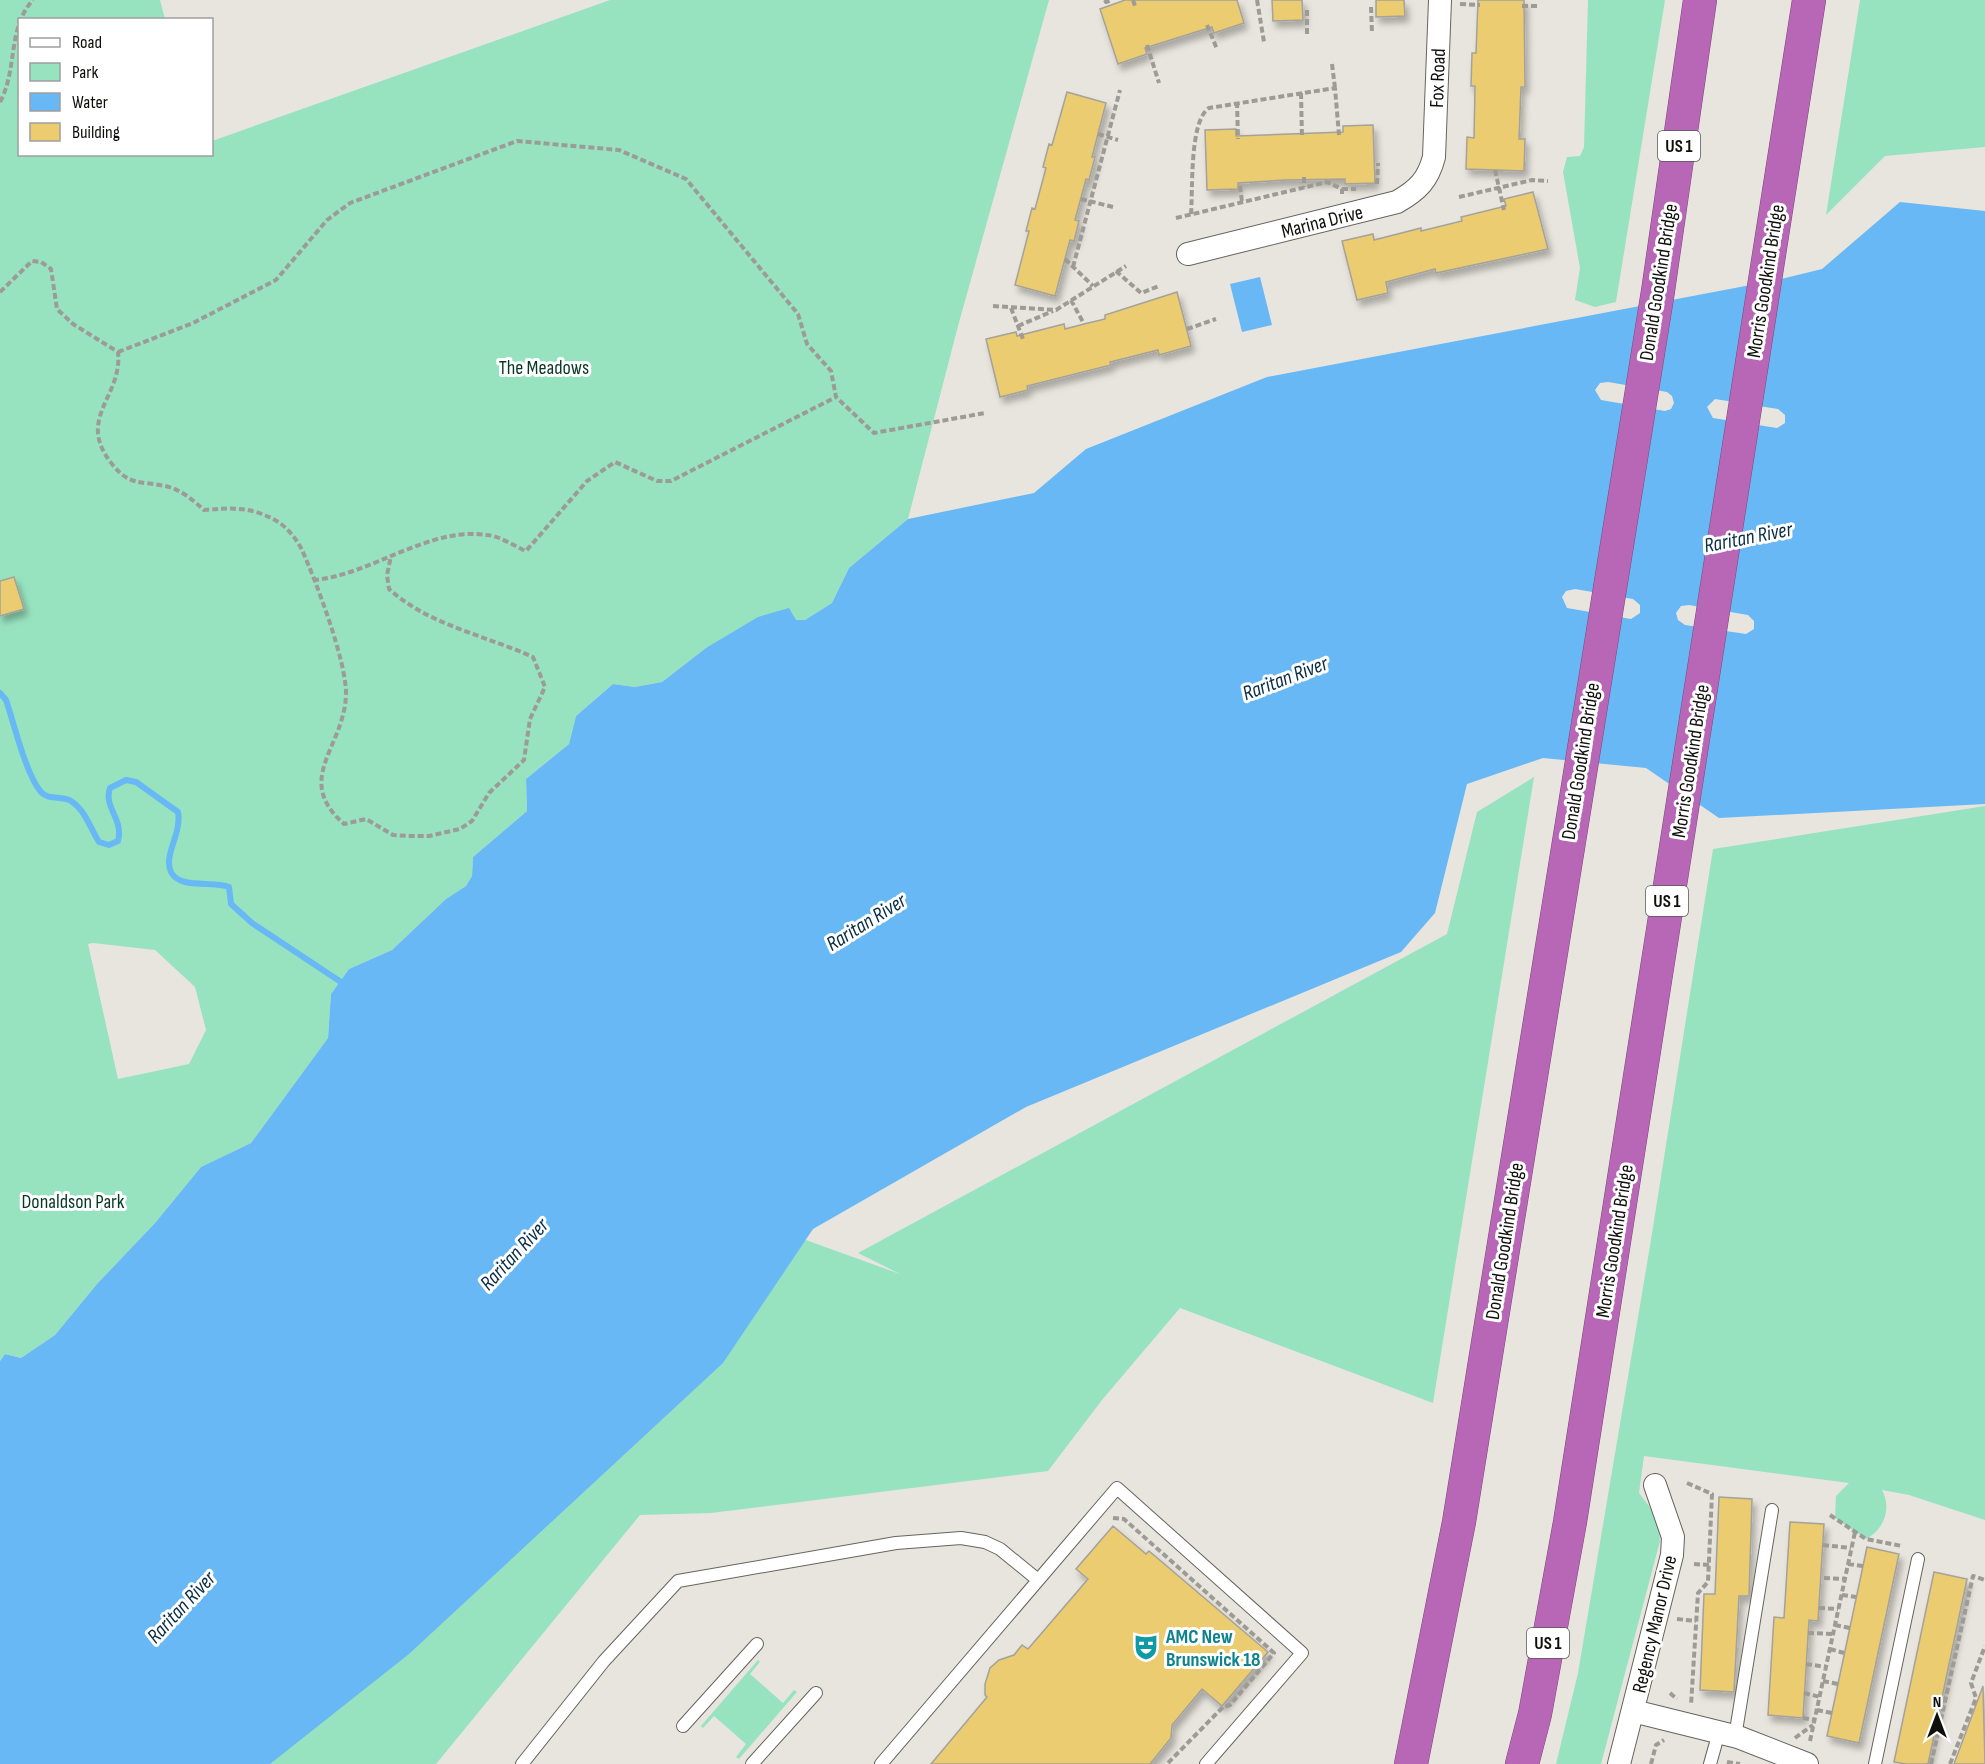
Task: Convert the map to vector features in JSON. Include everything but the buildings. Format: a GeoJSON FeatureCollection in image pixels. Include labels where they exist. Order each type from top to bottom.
{"type":"FeatureCollection","features":[{"type":"Feature","properties":{"kind":"highway","name":"Donald Goodkind Bridge"},"geometry":{"type":"LineString","coordinates":[[1411,1764],[1459,1522],[1658,291],[1700,0]]}},
{"type":"Feature","properties":{"kind":"highway","name":"Morris Goodkind Bridge"},"geometry":{"type":"LineString","coordinates":[[1522,1764],[1535,1714],[1570,1522],[1809,0]]}},
{"type":"Feature","properties":{"kind":"street","name":"Fox Road"},"geometry":{"type":"LineString","coordinates":[[1434,157],[1440,0]]}},
{"type":"Feature","properties":{"kind":"street","name":"Marina Drive"},"geometry":{"type":"LineString","coordinates":[[1188,254],[1397,202],[1416,192],[1430,175],[1434,157]]}},
{"type":"Feature","properties":{"kind":"street","name":"Regency Manor Drive"},"geometry":{"type":"LineString","coordinates":[[1619,1764],[1672,1555],[1673,1537],[1655,1485]]}},
{"type":"Feature","properties":{"kind":"street"},"geometry":{"type":"LineString","coordinates":[[1633,1711],[1727,1735],[1807,1764]]}},
{"type":"Feature","properties":{"kind":"lane"},"geometry":{"type":"LineString","coordinates":[[881,1764],[1117,1488],[1302,1653],[1206,1764]]}},
{"type":"Feature","properties":{"kind":"lane"},"geometry":{"type":"LineString","coordinates":[[1710,1764],[1727,1735],[1772,1510]]}},
{"type":"Feature","properties":{"kind":"lane"},"geometry":{"type":"LineString","coordinates":[[522,1764],[604,1661],[678,1581],[896,1543],[961,1538],[985,1542],[1000,1549],[1038,1580]]}},
{"type":"Feature","properties":{"kind":"lane"},"geometry":{"type":"LineString","coordinates":[[1875,1764],[1918,1559]]}},
{"type":"Feature","properties":{"kind":"lane"},"geometry":{"type":"LineString","coordinates":[[683,1726],[757,1644]]}},
{"type":"Feature","properties":{"kind":"lane"},"geometry":{"type":"LineString","coordinates":[[752,1764],[816,1693]]}},
{"type":"Feature","properties":{"kind":"path"},"geometry":{"type":"LineString","coordinates":[[20,18],[33,0]]}},
{"type":"Feature","properties":{"kind":"path"},"geometry":{"type":"LineString","coordinates":[[1105,0],[1112,0]]}},
{"type":"Feature","properties":{"kind":"path"},"geometry":{"type":"LineString","coordinates":[[1133,0],[1136,6]]}},
{"type":"Feature","properties":{"kind":"path"},"geometry":{"type":"LineString","coordinates":[[1257,0],[1264,42]]}},
{"type":"Feature","properties":{"kind":"path"},"geometry":{"type":"LineString","coordinates":[[1458,0],[1458,4],[1480,5]]}},
{"type":"Feature","properties":{"kind":"path"},"geometry":{"type":"LineString","coordinates":[[1522,6],[1539,6]]}},
{"type":"Feature","properties":{"kind":"path"},"geometry":{"type":"LineString","coordinates":[[1371,7],[1372,33]]}},
{"type":"Feature","properties":{"kind":"path"},"geometry":{"type":"LineString","coordinates":[[1307,10],[1307,35]]}},
{"type":"Feature","properties":{"kind":"path"},"geometry":{"type":"LineString","coordinates":[[1207,25],[1217,49]]}},
{"type":"Feature","properties":{"kind":"path"},"geometry":{"type":"LineString","coordinates":[[0,102],[11,74],[18,30]]}},
{"type":"Feature","properties":{"kind":"path"},"geometry":{"type":"LineString","coordinates":[[1147,45],[1159,82]]}},
{"type":"Feature","properties":{"kind":"path"},"geometry":{"type":"LineString","coordinates":[[1332,64],[1339,135]]}},
{"type":"Feature","properties":{"kind":"path"},"geometry":{"type":"LineString","coordinates":[[1191,214],[1198,120],[1209,108],[1335,88]]}},
{"type":"Feature","properties":{"kind":"path"},"geometry":{"type":"LineString","coordinates":[[1073,267],[1120,90]]}},
{"type":"Feature","properties":{"kind":"path"},"geometry":{"type":"LineString","coordinates":[[1301,93],[1302,137]]}},
{"type":"Feature","properties":{"kind":"path"},"geometry":{"type":"LineString","coordinates":[[1237,102],[1238,139]]}},
{"type":"Feature","properties":{"kind":"path"},"geometry":{"type":"LineString","coordinates":[[1098,134],[1118,140]]}},
{"type":"Feature","properties":{"kind":"path"},"geometry":{"type":"LineString","coordinates":[[118,352],[193,323],[276,280],[327,220],[350,203],[517,141],[619,150],[686,179],[798,314],[807,344],[831,371],[836,397],[874,433],[986,413]]}},
{"type":"Feature","properties":{"kind":"path"},"geometry":{"type":"LineString","coordinates":[[1372,187],[1379,182],[1378,163]]}},
{"type":"Feature","properties":{"kind":"path"},"geometry":{"type":"LineString","coordinates":[[1495,170],[1503,210]]}},
{"type":"Feature","properties":{"kind":"path"},"geometry":{"type":"LineString","coordinates":[[1304,177],[1304,187]]}},
{"type":"Feature","properties":{"kind":"path"},"geometry":{"type":"LineString","coordinates":[[1242,178],[1239,185],[1242,202]]}},
{"type":"Feature","properties":{"kind":"path"},"geometry":{"type":"LineString","coordinates":[[1459,197],[1532,180],[1548,181]]}},
{"type":"Feature","properties":{"kind":"path"},"geometry":{"type":"LineString","coordinates":[[1176,218],[1327,182],[1342,189],[1365,188]]}},
{"type":"Feature","properties":{"kind":"path"},"geometry":{"type":"LineString","coordinates":[[1342,189],[1343,201]]}},
{"type":"Feature","properties":{"kind":"path"},"geometry":{"type":"LineString","coordinates":[[1081,198],[1113,207]]}},
{"type":"Feature","properties":{"kind":"path"},"geometry":{"type":"LineString","coordinates":[[1065,259],[1093,286]]}},
{"type":"Feature","properties":{"kind":"path"},"geometry":{"type":"LineString","coordinates":[[0,292],[32,261],[41,262],[51,269],[57,309],[73,324],[118,352],[120,365],[96,430],[99,446],[113,466],[135,484],[167,486],[188,496],[204,510],[236,507],[275,520],[288,530],[301,549],[340,655],[346,693],[343,720],[320,782],[322,797],[332,813],[344,824],[366,819],[374,821],[393,835],[429,836],[460,830],[472,821],[489,793],[524,760],[530,719],[545,687],[532,657],[438,621],[407,606],[389,589],[387,575],[392,556]]}},
{"type":"Feature","properties":{"kind":"path"},"geometry":{"type":"LineString","coordinates":[[1018,326],[1056,310],[1125,266]]}},
{"type":"Feature","properties":{"kind":"path"},"geometry":{"type":"LineString","coordinates":[[1116,271],[1141,293],[1160,286]]}},
{"type":"Feature","properties":{"kind":"path"},"geometry":{"type":"LineString","coordinates":[[1071,300],[1084,324]]}},
{"type":"Feature","properties":{"kind":"path"},"geometry":{"type":"LineString","coordinates":[[993,306],[1056,310]]}},
{"type":"Feature","properties":{"kind":"path"},"geometry":{"type":"LineString","coordinates":[[1011,308],[1023,339]]}},
{"type":"Feature","properties":{"kind":"path"},"geometry":{"type":"LineString","coordinates":[[1187,329],[1216,319]]}},
{"type":"Feature","properties":{"kind":"path"},"geometry":{"type":"LineString","coordinates":[[313,580],[348,575],[372,562],[450,537],[488,535],[526,551],[587,482],[615,462],[639,471],[657,482],[671,482],[836,397]]}},
{"type":"Feature","properties":{"kind":"path"},"geometry":{"type":"LineString","coordinates":[[1670,1693],[1678,1701],[1691,1706],[1698,1593],[1708,1582],[1712,1494],[1687,1483]]}},
{"type":"Feature","properties":{"kind":"path"},"geometry":{"type":"LineString","coordinates":[[1830,1515],[1866,1539],[1902,1546]]}},
{"type":"Feature","properties":{"kind":"path"},"geometry":{"type":"LineString","coordinates":[[1106,1523],[1113,1518],[1124,1519],[1274,1653],[1230,1706],[1224,1707],[1186,1742],[1167,1764]]}},
{"type":"Feature","properties":{"kind":"path"},"geometry":{"type":"LineString","coordinates":[[1810,1741],[1855,1532]]}},
{"type":"Feature","properties":{"kind":"path"},"geometry":{"type":"LineString","coordinates":[[1823,1545],[1851,1548]]}},
{"type":"Feature","properties":{"kind":"path"},"geometry":{"type":"LineString","coordinates":[[1694,1564],[1709,1566]]}},
{"type":"Feature","properties":{"kind":"path"},"geometry":{"type":"LineString","coordinates":[[1848,1564],[1863,1566]]}},
{"type":"Feature","properties":{"kind":"path"},"geometry":{"type":"LineString","coordinates":[[1931,1764],[1973,1576],[1985,1580]]}},
{"type":"Feature","properties":{"kind":"path"},"geometry":{"type":"LineString","coordinates":[[1824,1578],[1845,1579]]}},
{"type":"Feature","properties":{"kind":"path"},"geometry":{"type":"LineString","coordinates":[[1842,1595],[1856,1597]]}},
{"type":"Feature","properties":{"kind":"path"},"geometry":{"type":"LineString","coordinates":[[1819,1608],[1838,1609]]}},
{"type":"Feature","properties":{"kind":"path"},"geometry":{"type":"LineString","coordinates":[[1677,1619],[1696,1621]]}},
{"type":"Feature","properties":{"kind":"path"},"geometry":{"type":"LineString","coordinates":[[1835,1625],[1850,1628]]}},
{"type":"Feature","properties":{"kind":"path"},"geometry":{"type":"LineString","coordinates":[[1808,1633],[1833,1634]]}},
{"type":"Feature","properties":{"kind":"path"},"geometry":{"type":"LineString","coordinates":[[1950,1764],[1976,1698],[1971,1683],[1985,1646]]}},
{"type":"Feature","properties":{"kind":"path"},"geometry":{"type":"LineString","coordinates":[[1830,1649],[1844,1653]]}},
{"type":"Feature","properties":{"kind":"path"},"geometry":{"type":"LineString","coordinates":[[1806,1664],[1826,1667]]}},
{"type":"Feature","properties":{"kind":"path"},"geometry":{"type":"LineString","coordinates":[[1823,1681],[1838,1684]]}},
{"type":"Feature","properties":{"kind":"path"},"geometry":{"type":"LineString","coordinates":[[1804,1693],[1820,1697]]}},
{"type":"Feature","properties":{"kind":"path"},"geometry":{"type":"LineString","coordinates":[[1817,1710],[1832,1713]]}},
{"type":"Feature","properties":{"kind":"path"},"geometry":{"type":"LineString","coordinates":[[1803,1718],[1814,1723]]}},
{"type":"Feature","properties":{"kind":"path"},"geometry":{"type":"LineString","coordinates":[[1795,1738],[1814,1723]]}},
{"type":"Feature","properties":{"kind":"path"},"geometry":{"type":"LineString","coordinates":[[1651,1764],[1656,1746],[1663,1740],[1674,1740]]}},
{"type":"Feature","properties":{"kind":"path"},"geometry":{"type":"LineString","coordinates":[[1727,1762],[1740,1764]]}},
{"type":"Feature","properties":{"kind":"green space","name":"The Meadows"},"geometry":{"type":"Polygon","coordinates":[[[0,0],[160,0],[165,18],[18,18],[18,156],[213,156],[213,141],[610,0],[1049,0],[958,326],[908,519],[849,568],[832,603],[805,620],[796,620],[706,648],[662,682],[635,687],[613,684],[576,716],[569,744],[526,779],[527,811],[473,857],[472,876],[466,886],[446,899],[392,950],[349,969],[331,994],[328,1038],[251,1143],[201,1167],[155,1223],[97,1284],[55,1335],[21,1358],[5,1354],[0,1361],[0,0]],[[88,944],[118,1079],[189,1064],[206,1030],[195,987],[155,950],[88,944]]]}},
{"type":"Feature","properties":{"kind":"green space"},"geometry":{"type":"Polygon","coordinates":[[[1588,0],[1665,0],[1616,302],[1595,307],[1575,300],[1580,268],[1563,172],[1567,157],[1580,156],[1584,147],[1588,0]]]}},
{"type":"Feature","properties":{"kind":"green space"},"geometry":{"type":"Polygon","coordinates":[[[1860,0],[1985,0],[1985,147],[1885,156],[1826,215],[1860,0]]]}},
{"type":"Feature","properties":{"kind":"green space"},"geometry":{"type":"Polygon","coordinates":[[[1534,777],[1433,1403],[1180,1308],[1102,1400],[1048,1471],[711,1513],[640,1515],[436,1764],[206,1764],[803,1239],[900,1274],[858,1253],[1447,934],[1477,812],[1534,777]]]}},
{"type":"Feature","properties":{"kind":"green space"},"geometry":{"type":"Polygon","coordinates":[[[1985,806],[1985,1520],[1909,1495],[1882,1490],[1886,1504],[1885,1518],[1877,1530],[1866,1539],[1835,1518],[1836,1496],[1849,1483],[1644,1456],[1639,1493],[1658,1518],[1660,1541],[1601,1764],[1556,1764],[1578,1673],[1650,1246],[1713,849],[1985,806]]]}},
{"type":"Feature","properties":{"kind":"green space"},"geometry":{"type":"Polygon","coordinates":[[[758,1660],[760,1662],[750,1674],[783,1703],[794,1690],[797,1692],[739,1759],[736,1757],[746,1744],[714,1716],[703,1728],[701,1726],[758,1660]]]}},
{"type":"Feature","properties":{"kind":"water","name":"Raritan River"},"geometry":{"type":"Polygon","coordinates":[[[1900,202],[1985,211],[1985,804],[1719,818],[1646,768],[1543,758],[1467,784],[1435,913],[1401,952],[1026,1107],[813,1229],[723,1363],[409,1654],[270,1764],[0,1764],[0,1361],[5,1354],[21,1358],[55,1335],[97,1284],[155,1223],[201,1167],[251,1143],[328,1038],[331,994],[349,969],[392,950],[446,899],[466,886],[472,876],[473,857],[527,811],[526,779],[569,744],[576,716],[613,684],[635,687],[662,682],[706,648],[758,617],[789,608],[796,620],[805,620],[832,603],[849,568],[908,519],[1034,493],[1086,449],[1267,377],[1777,280],[1822,269],[1900,202]]]}},
{"type":"Feature","properties":{"kind":"water"},"geometry":{"type":"Polygon","coordinates":[[[1260,277],[1272,325],[1242,332],[1230,284],[1260,277]]]}},
{"type":"Feature","properties":{"kind":"pier"},"geometry":{"type":"Polygon","coordinates":[[[1608,382],[1667,392],[1672,396],[1674,403],[1671,409],[1665,411],[1601,400],[1595,390],[1600,383],[1608,382]]]}},
{"type":"Feature","properties":{"kind":"pier"},"geometry":{"type":"Polygon","coordinates":[[[1715,399],[1778,409],[1785,415],[1785,423],[1777,428],[1713,418],[1707,407],[1715,399]]]}},
{"type":"Feature","properties":{"kind":"pier"},"geometry":{"type":"Polygon","coordinates":[[[1575,589],[1633,599],[1640,605],[1640,613],[1631,619],[1567,608],[1562,597],[1566,591],[1575,589]]]}},
{"type":"Feature","properties":{"kind":"pier"},"geometry":{"type":"Polygon","coordinates":[[[1689,605],[1748,615],[1754,621],[1754,629],[1746,634],[1685,625],[1678,620],[1676,613],[1681,606],[1689,605]]]}},
{"type":"Feature","properties":{"kind":"waterway"},"geometry":{"type":"LineString","coordinates":[[0,693],[6,700],[30,774],[41,792],[44,795],[67,799],[76,805],[99,842],[109,845],[118,841],[118,826],[109,801],[110,788],[126,780],[136,782],[178,812],[179,820],[169,859],[171,872],[175,878],[189,883],[229,887],[231,904],[252,923],[347,986]]}},
{"type":"Feature","properties":{"kind":"place","name":"AMC New Brunswick 18"},"geometry":{"type":"Point","coordinates":[1146,1647]}},
{"type":"Feature","properties":{"kind":"park label","name":"Donaldson Park"},"geometry":{"type":"Point","coordinates":[73,1201]}}]}
